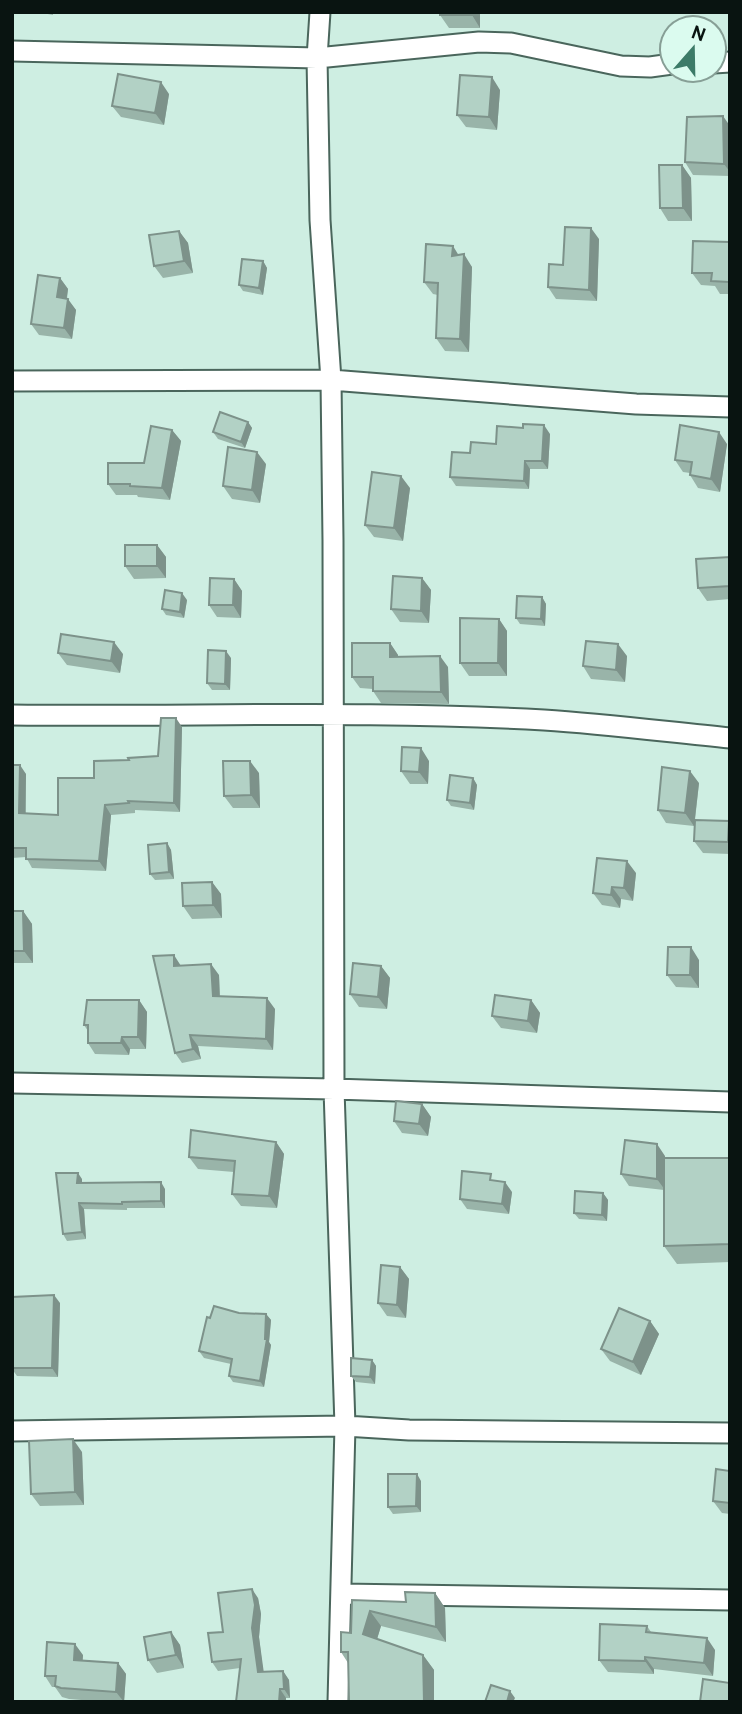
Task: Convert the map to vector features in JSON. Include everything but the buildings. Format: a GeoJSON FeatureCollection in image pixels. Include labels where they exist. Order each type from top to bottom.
{"type":"FeatureCollection","features":[{"type":"Feature","properties":{"kind":"street"},"geometry":{"type":"LineString","coordinates":[[320,12],[317,58],[320,220],[331,380],[334,1088],[345,1426],[338,1702]]}},
{"type":"Feature","properties":{"kind":"street"},"geometry":{"type":"LineString","coordinates":[[12,51],[317,58],[490,42],[511,43],[621,66],[658,65]]}},
{"type":"Feature","properties":{"kind":"street"},"geometry":{"type":"LineString","coordinates":[[12,381],[331,380],[636,404],[730,407]]}},
{"type":"Feature","properties":{"kind":"street"},"geometry":{"type":"LineString","coordinates":[[12,715],[332,713],[569,722],[730,738]]}},
{"type":"Feature","properties":{"kind":"street"},"geometry":{"type":"LineString","coordinates":[[12,1083],[334,1088],[730,1102]]}},
{"type":"Feature","properties":{"kind":"street"},"geometry":{"type":"LineString","coordinates":[[12,1431],[345,1426],[410,1430],[730,1433]]}},
{"type":"Feature","properties":{"kind":"street"},"geometry":{"type":"LineString","coordinates":[[341,1594],[730,1600]]}}]}
